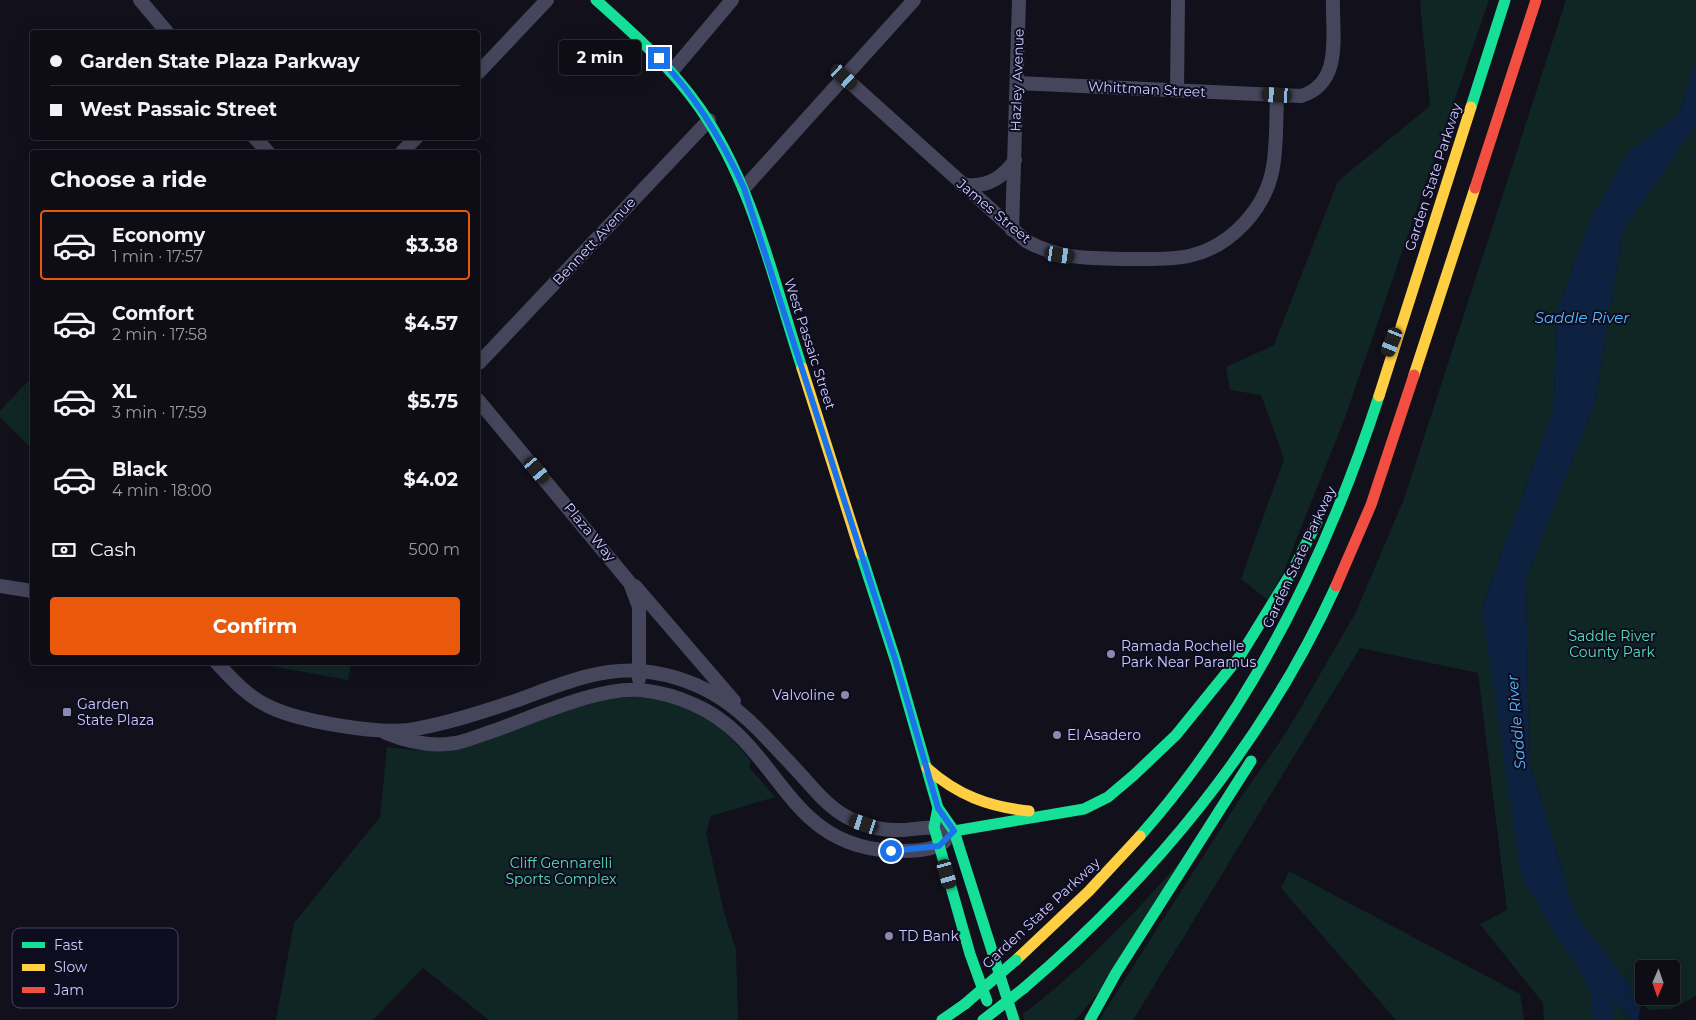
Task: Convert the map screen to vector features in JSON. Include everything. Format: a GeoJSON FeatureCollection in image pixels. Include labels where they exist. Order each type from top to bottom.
{"type":"FeatureCollection","features":[{"type":"Feature","properties":{"kind":"main road","name":"West Passaic Street"},"geometry":{"type":"LineString","coordinates":[[596,0],[647,45],[672,71],[709,120],[744,188],[804,371],[920,741],[938,808]]}},
{"type":"Feature","properties":{"kind":"main road","name":"Garden State Parkway"},"geometry":{"type":"LineString","coordinates":[[942,1020],[965,1004],[1016,960],[1082,899],[1160,813],[1199,764],[1267,659],[1297,603],[1347,488],[1505,0]]}},
{"type":"Feature","properties":{"kind":"main road"},"geometry":{"type":"LineString","coordinates":[[1269,731],[1289,698],[1318,638],[1372,505],[1536,0]]}},
{"type":"Feature","properties":{"kind":"main road"},"geometry":{"type":"LineString","coordinates":[[1348,450],[1407,306]]}},
{"type":"Feature","properties":{"kind":"main road"},"geometry":{"type":"LineString","coordinates":[[954,831],[1058,814],[1084,808],[1108,798],[1169,741],[1240,656],[1292,570],[1322,511]]}},
{"type":"Feature","properties":{"kind":"main road"},"geometry":{"type":"LineString","coordinates":[[982,1020],[1024,988],[1095,925],[1181,831],[1252,732],[1287,678],[1318,623],[1347,564]]}},
{"type":"Feature","properties":{"kind":"main road"},"geometry":{"type":"LineString","coordinates":[[1090,1020],[1116,973],[1259,747]]}},
{"type":"Feature","properties":{"kind":"main road"},"geometry":{"type":"LineString","coordinates":[[927,768],[950,787],[983,803],[1008,810],[1058,814]]}},
{"type":"Feature","properties":{"kind":"main road"},"geometry":{"type":"LineString","coordinates":[[938,808],[934,827],[939,846],[970,954],[994,1020]]}},
{"type":"Feature","properties":{"kind":"main road"},"geometry":{"type":"LineString","coordinates":[[938,808],[954,831],[1014,1020]]}},
{"type":"Feature","properties":{"kind":"main road"},"geometry":{"type":"LineString","coordinates":[[1080,1020],[1116,973]]}},
{"type":"Feature","properties":{"kind":"street"},"geometry":{"type":"LineString","coordinates":[[140,0],[165,30]]}},
{"type":"Feature","properties":{"kind":"street"},"geometry":{"type":"LineString","coordinates":[[480,71],[547,0]]}},
{"type":"Feature","properties":{"kind":"street"},"geometry":{"type":"LineString","coordinates":[[672,71],[732,0]]}},
{"type":"Feature","properties":{"kind":"street"},"geometry":{"type":"LineString","coordinates":[[744,188],[914,0]]}},
{"type":"Feature","properties":{"kind":"street","name":"Hazley Avenue"},"geometry":{"type":"LineString","coordinates":[[1012,230],[1019,0]]}},
{"type":"Feature","properties":{"kind":"street"},"geometry":{"type":"LineString","coordinates":[[1177,91],[1178,0]]}},
{"type":"Feature","properties":{"kind":"street","name":"Whittman Street"},"geometry":{"type":"LineString","coordinates":[[1017,84],[1301,96],[1312,93],[1327,79],[1332,61],[1333,0]]}},
{"type":"Feature","properties":{"kind":"street","name":"James Street"},"geometry":{"type":"LineString","coordinates":[[844,77],[1012,230],[1042,250],[1078,258],[1168,259],[1205,251],[1237,230],[1251,216],[1268,186],[1275,149],[1277,95]]}},
{"type":"Feature","properties":{"kind":"street","name":"Bennett Avenue"},"geometry":{"type":"LineString","coordinates":[[480,362],[709,120]]}},
{"type":"Feature","properties":{"kind":"street"},"geometry":{"type":"LineString","coordinates":[[257,140],[266,150]]}},
{"type":"Feature","properties":{"kind":"street"},"geometry":{"type":"LineString","coordinates":[[404,150],[414,140]]}},
{"type":"Feature","properties":{"kind":"street"},"geometry":{"type":"LineString","coordinates":[[961,184],[982,184],[996,180],[1006,173],[1014,160]]}},
{"type":"Feature","properties":{"kind":"street","name":"Plaza Way"},"geometry":{"type":"LineString","coordinates":[[480,402],[630,582],[639,607],[639,690]]}},
{"type":"Feature","properties":{"kind":"street"},"geometry":{"type":"LineString","coordinates":[[619,567],[752,722],[835,810],[875,828],[894,830],[934,827],[954,831]]}},
{"type":"Feature","properties":{"kind":"street"},"geometry":{"type":"LineString","coordinates":[[0,586],[30,591]]}},
{"type":"Feature","properties":{"kind":"street"},"geometry":{"type":"LineString","coordinates":[[219,665],[248,693],[280,711],[308,719],[374,729],[406,730],[426,727],[452,721],[607,672],[639,670],[695,683],[721,697],[752,722]]}},
{"type":"Feature","properties":{"kind":"street"},"geometry":{"type":"LineString","coordinates":[[374,729],[406,741],[427,744],[456,743],[594,697],[639,690],[667,694],[696,705],[722,720],[745,742],[790,798],[822,829],[835,838],[877,851],[905,852],[939,846],[954,831]]}},
{"type":"Feature","properties":{"kind":"street"},"geometry":{"type":"LineString","coordinates":[[510,703],[517,722]]}},
{"type":"Feature","properties":{"kind":"green space"},"geometry":{"type":"Polygon","coordinates":[[[1422,0],[1489,0],[1343,423],[1283,573],[1268,600],[1241,579],[1284,459],[1261,395],[1230,390],[1226,367],[1274,345],[1338,181],[1430,106],[1420,3],[1422,0]]]}},
{"type":"Feature","properties":{"kind":"green space"},"geometry":{"type":"Polygon","coordinates":[[[1566,0],[1696,0],[1696,58],[1680,112],[1627,154],[1591,218],[1556,313],[1554,407],[1482,609],[1567,953],[1632,1020],[1544,1020],[1543,1003],[1480,924],[1507,910],[1478,673],[1360,648],[1133,1020],[1099,1020],[1241,797],[1286,733],[1356,612],[1404,499],[1566,0]]]}},
{"type":"Feature","properties":{"kind":"green space","name":"Saddle River County Park"},"geometry":{"type":"Polygon","coordinates":[[[1696,125],[1696,996],[1680,1004],[1680,960],[1635,960],[1635,993],[1575,914],[1529,760],[1526,578],[1595,402],[1623,230],[1696,125]]]}},
{"type":"Feature","properties":{"kind":"green space"},"geometry":{"type":"Polygon","coordinates":[[[30,379],[30,447],[0,417],[0,411],[30,379]]]}},
{"type":"Feature","properties":{"kind":"green space"},"geometry":{"type":"Polygon","coordinates":[[[265,665],[351,665],[348,680],[265,665]]]}},
{"type":"Feature","properties":{"kind":"green space","name":"Cliff Gennarelli Sports Complex"},"geometry":{"type":"Polygon","coordinates":[[[636,696],[656,699],[688,708],[713,723],[751,761],[749,767],[775,797],[711,816],[706,833],[724,912],[736,950],[738,1020],[489,1020],[423,968],[373,1020],[276,1020],[294,923],[380,817],[387,747],[412,750],[458,749],[593,701],[636,696]]]}},
{"type":"Feature","properties":{"kind":"green space"},"geometry":{"type":"Polygon","coordinates":[[[1179,863],[1101,990],[1075,1020],[1024,1020],[1023,1014],[1086,961],[1179,863]]]}},
{"type":"Feature","properties":{"kind":"green space"},"geometry":{"type":"Polygon","coordinates":[[[1289,871],[1520,994],[1524,1020],[1396,1020],[1281,888],[1289,871]]]}},
{"type":"Feature","properties":{"kind":"green space","name":"Saddle River County Park"},"geometry":{"type":"Polygon","coordinates":[[[1644,1005],[1679,1005],[1671,1009],[1648,1010],[1644,1005]]]}},
{"type":"Feature","properties":{"kind":"water","name":"Saddle River"},"geometry":{"type":"Polygon","coordinates":[[[1696,58],[1696,125],[1623,230],[1595,402],[1526,578],[1529,760],[1575,914],[1635,992],[1635,1005],[1641,1005],[1638,1020],[1632,1020],[1567,953],[1521,876],[1482,609],[1554,407],[1556,313],[1591,218],[1627,154],[1680,112],[1696,58]]]}},
{"type":"Feature","properties":{"kind":"waterway","name":"Saddle River"},"geometry":{"type":"LineString","coordinates":[[1587,964],[1602,989],[1603,1020]]}},
{"type":"Feature","properties":{"kind":"traffic: fast"},"geometry":{"type":"LineString","coordinates":[[596,0],[676,78],[699,107],[718,137],[748,200],[802,368]]}},
{"type":"Feature","properties":{"kind":"traffic: fast"},"geometry":{"type":"LineString","coordinates":[[1471,107],[1505,0]]}},
{"type":"Feature","properties":{"kind":"traffic: fast"},"geometry":{"type":"LineString","coordinates":[[1140,836],[1180,787],[1217,736],[1251,683],[1282,628],[1310,572],[1335,514],[1379,396]]}},
{"type":"Feature","properties":{"kind":"traffic: fast"},"geometry":{"type":"LineString","coordinates":[[954,831],[1084,809],[1108,797],[1134,775],[1176,735],[1240,656],[1293,570],[1317,522]]}},
{"type":"Feature","properties":{"kind":"traffic: fast"},"geometry":{"type":"LineString","coordinates":[[861,554],[896,662],[938,808],[954,831],[1014,1020]]}},
{"type":"Feature","properties":{"kind":"traffic: fast"},"geometry":{"type":"LineString","coordinates":[[1024,988],[1118,900],[1202,804],[1276,699],[1308,644],[1336,586]]}},
{"type":"Feature","properties":{"kind":"traffic: fast"},"geometry":{"type":"LineString","coordinates":[[1090,1020],[1116,973],[1251,761]]}},
{"type":"Feature","properties":{"kind":"traffic: fast"},"geometry":{"type":"LineString","coordinates":[[938,808],[934,827],[970,954],[987,1001]]}},
{"type":"Feature","properties":{"kind":"traffic: fast"},"geometry":{"type":"LineString","coordinates":[[965,1004],[1016,960]]}},
{"type":"Feature","properties":{"kind":"traffic: fast"},"geometry":{"type":"LineString","coordinates":[[983,1020],[1024,988]]}},
{"type":"Feature","properties":{"kind":"traffic: fast"},"geometry":{"type":"LineString","coordinates":[[942,1020],[965,1004]]}},
{"type":"Feature","properties":{"kind":"traffic: slow"},"geometry":{"type":"LineString","coordinates":[[1379,396],[1471,107]]}},
{"type":"Feature","properties":{"kind":"traffic: slow"},"geometry":{"type":"LineString","coordinates":[[1414,375],[1475,188]]}},
{"type":"Feature","properties":{"kind":"traffic: slow"},"geometry":{"type":"LineString","coordinates":[[802,368],[861,554]]}},
{"type":"Feature","properties":{"kind":"traffic: slow"},"geometry":{"type":"LineString","coordinates":[[927,768],[950,786],[974,798],[987,803],[1029,811]]}},
{"type":"Feature","properties":{"kind":"traffic: slow"},"geometry":{"type":"LineString","coordinates":[[1016,960],[1089,891],[1140,836]]}},
{"type":"Feature","properties":{"kind":"traffic: jam"},"geometry":{"type":"LineString","coordinates":[[1475,188],[1536,0]]}},
{"type":"Feature","properties":{"kind":"traffic: jam"},"geometry":{"type":"LineString","coordinates":[[1336,586],[1371,505],[1414,375]]}},
{"type":"Feature","properties":{"kind":"place","name":"Ramada Rochelle Park Near Paramus"},"geometry":{"type":"Point","coordinates":[1111,654]}},
{"type":"Feature","properties":{"kind":"place","name":"Valvoline"},"geometry":{"type":"Point","coordinates":[845,695]}},
{"type":"Feature","properties":{"kind":"place","name":"Garden State Plaza"},"geometry":{"type":"Point","coordinates":[67,712]}},
{"type":"Feature","properties":{"kind":"place","name":"El Asadero"},"geometry":{"type":"Point","coordinates":[1057,735]}},
{"type":"Feature","properties":{"kind":"place","name":"TD Bank"},"geometry":{"type":"Point","coordinates":[889,936]}},
{"type":"Feature","properties":{"kind":"route"},"geometry":{"type":"LineString","coordinates":[[659,58],[688,90],[709,120],[744,188],[896,662],[938,808],[954,831],[939,846],[905,852],[891,851]]}}]}
